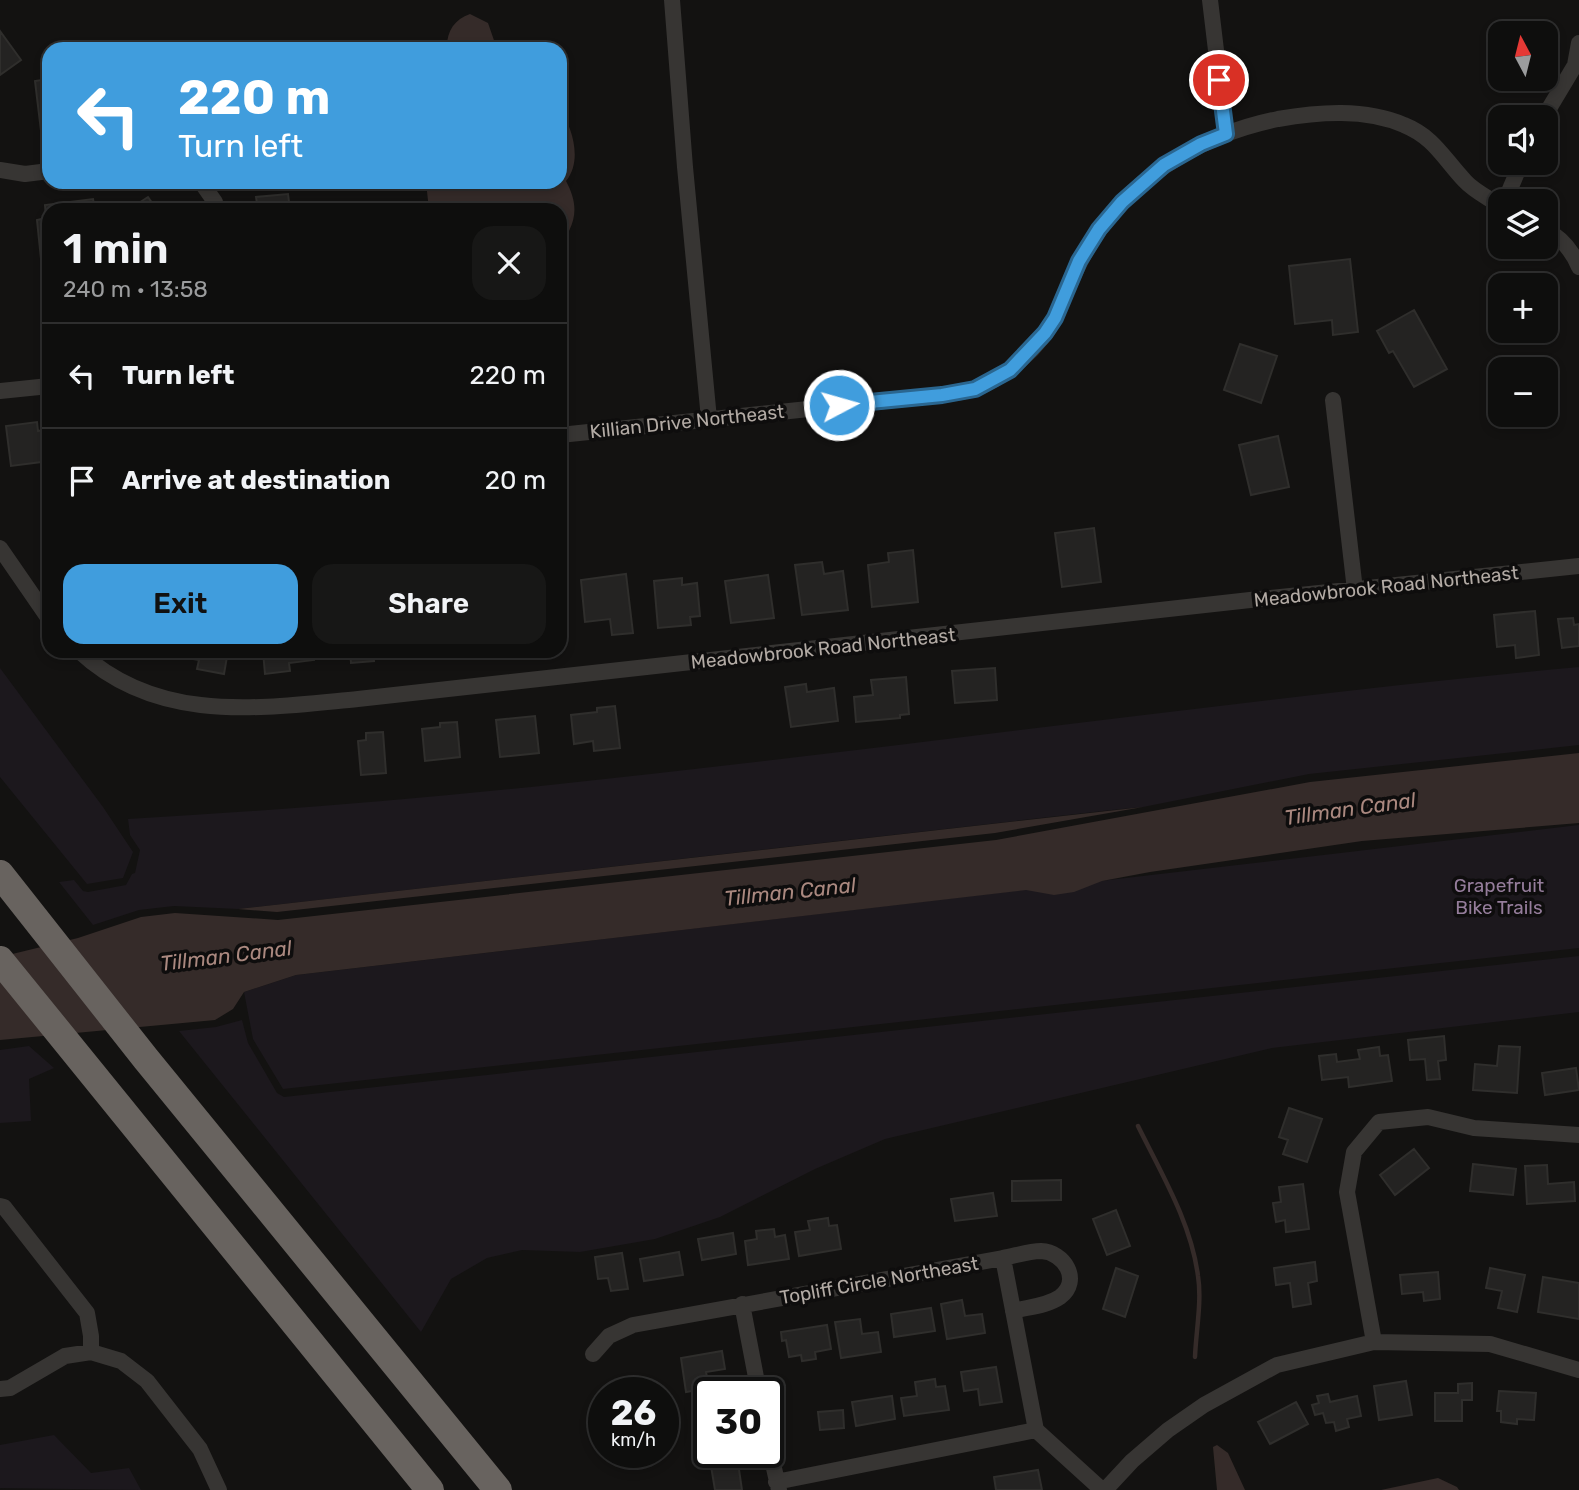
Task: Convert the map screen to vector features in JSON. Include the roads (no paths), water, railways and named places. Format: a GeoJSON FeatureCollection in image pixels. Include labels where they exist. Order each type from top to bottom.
{"type":"FeatureCollection","features":[{"type":"Feature","properties":{"kind":"highway"},"geometry":{"type":"LineString","coordinates":[[7,883],[146,1059],[498,1490]]}},
{"type":"Feature","properties":{"kind":"highway"},"geometry":{"type":"LineString","coordinates":[[0,960],[430,1490]]}},
{"type":"Feature","properties":{"kind":"street"},"geometry":{"type":"LineString","coordinates":[[672,0],[709,419]]}},
{"type":"Feature","properties":{"kind":"street"},"geometry":{"type":"LineString","coordinates":[[1210,0],[1226,134]]}},
{"type":"Feature","properties":{"kind":"street"},"geometry":{"type":"LineString","coordinates":[[1551,105],[1575,65],[1579,43]]}},
{"type":"Feature","properties":{"kind":"street","name":"Killian Drive Northeast"},"geometry":{"type":"LineString","coordinates":[[567,434],[942,395],[975,389],[1010,370],[1045,333],[1055,318],[1079,261],[1099,229],[1122,202],[1164,165],[1201,144],[1260,123],[1294,116],[1358,114],[1404,125],[1439,148],[1466,183],[1488,198]]}},
{"type":"Feature","properties":{"kind":"street"},"geometry":{"type":"LineString","coordinates":[[0,170],[25,174],[42,172]]}},
{"type":"Feature","properties":{"kind":"street"},"geometry":{"type":"LineString","coordinates":[[1558,236],[1572,252],[1579,267]]}},
{"type":"Feature","properties":{"kind":"street"},"geometry":{"type":"LineString","coordinates":[[0,391],[42,387]]}},
{"type":"Feature","properties":{"kind":"street"},"geometry":{"type":"LineString","coordinates":[[1333,400],[1355,590]]}},
{"type":"Feature","properties":{"kind":"street"},"geometry":{"type":"LineString","coordinates":[[0,548],[42,609]]}},
{"type":"Feature","properties":{"kind":"street","name":"Meadowbrook Road Northeast"},"geometry":{"type":"LineString","coordinates":[[86,658],[130,685],[165,698],[214,708],[262,708],[1579,566]]}},
{"type":"Feature","properties":{"kind":"street"},"geometry":{"type":"LineString","coordinates":[[1374,1342],[1347,1192],[1354,1152],[1379,1122],[1429,1117],[1474,1128],[1579,1135]]}},
{"type":"Feature","properties":{"kind":"street"},"geometry":{"type":"LineString","coordinates":[[0,1206],[4,1207],[87,1313],[91,1352]]}},
{"type":"Feature","properties":{"kind":"street"},"geometry":{"type":"LineString","coordinates":[[1003,1258],[1048,1252],[1063,1261],[1069,1275],[1070,1282],[1063,1295],[1013,1311]]}},
{"type":"Feature","properties":{"kind":"street","name":"Topliff Circle Northeast"},"geometry":{"type":"LineString","coordinates":[[593,1354],[609,1336],[633,1325],[1003,1258],[1036,1430]]}},
{"type":"Feature","properties":{"kind":"street"},"geometry":{"type":"LineString","coordinates":[[742,1304],[756,1377]]}},
{"type":"Feature","properties":{"kind":"street"},"geometry":{"type":"LineString","coordinates":[[774,1468],[778,1486],[1036,1430],[1103,1490],[1168,1430],[1204,1405],[1276,1365],[1374,1342],[1490,1344],[1579,1370]]}},
{"type":"Feature","properties":{"kind":"street"},"geometry":{"type":"LineString","coordinates":[[0,1389],[10,1388],[65,1356],[91,1352],[121,1361],[146,1381],[200,1449],[219,1490]]}},
{"type":"Feature","properties":{"kind":"water"},"geometry":{"type":"Polygon","coordinates":[[[470,14],[488,23],[495,42],[448,42],[452,27],[470,14]]]}},
{"type":"Feature","properties":{"kind":"water"},"geometry":{"type":"Polygon","coordinates":[[[567,123],[575,154],[567,179],[567,123]]]}},
{"type":"Feature","properties":{"kind":"water"},"geometry":{"type":"Polygon","coordinates":[[[567,183],[572,193],[574,218],[567,232],[567,203],[428,203],[427,189],[567,189],[567,183]]]}},
{"type":"Feature","properties":{"kind":"water","name":"Tillman Canal"},"geometry":{"type":"Polygon","coordinates":[[[1579,753],[1579,823],[1362,841],[1150,872],[1102,881],[1074,892],[1054,895],[1026,890],[296,975],[244,992],[233,1009],[215,1020],[0,1040],[0,957],[78,938],[141,917],[175,913],[278,920],[996,840],[1310,782],[1579,753]]]}},
{"type":"Feature","properties":{"kind":"water"},"geometry":{"type":"Polygon","coordinates":[[[1143,807],[995,833],[277,912],[238,909],[1143,807]]]}},
{"type":"Feature","properties":{"kind":"water"},"geometry":{"type":"Polygon","coordinates":[[[1217,1445],[1228,1453],[1245,1490],[1217,1490],[1213,1447],[1217,1445]]]}},
{"type":"Feature","properties":{"kind":"water"},"geometry":{"type":"Polygon","coordinates":[[[1438,1478],[1459,1490],[1381,1490],[1438,1478]]]}},
{"type":"Feature","properties":{"kind":"waterway"},"geometry":{"type":"LineString","coordinates":[[1138,1126],[1174,1198],[1194,1256],[1199,1296],[1195,1357]]}},
{"type":"Feature","properties":{"kind":"park label","name":"Grapefruit Bike Trails"},"geometry":{"type":"Point","coordinates":[1499,896]}}]}
